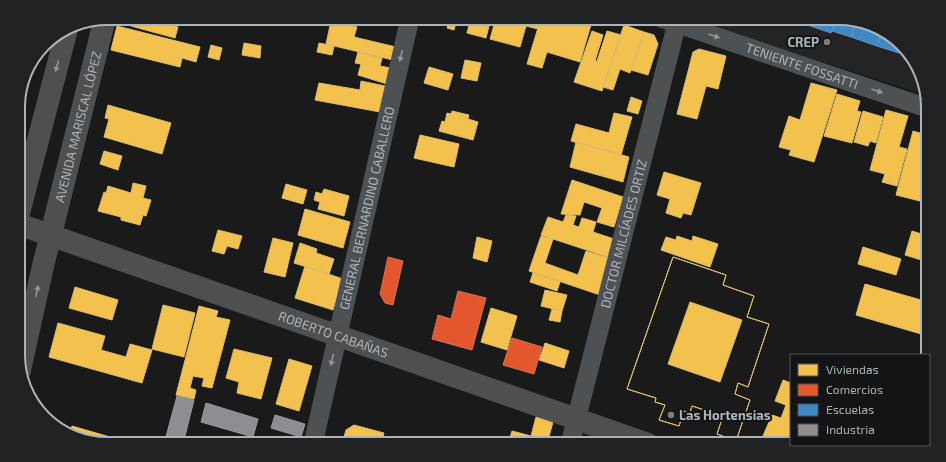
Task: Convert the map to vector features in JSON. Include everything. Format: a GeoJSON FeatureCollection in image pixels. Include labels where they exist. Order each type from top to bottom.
{"type":"FeatureCollection","features":[{"type":"Feature","properties":{"kind":"main road","name":"AVENIDA MARISCAL LÓPEZ"},"geometry":{"type":"LineString","coordinates":[[25,348],[50,235],[103,25]]}},
{"type":"Feature","properties":{"kind":"main road"},"geometry":{"type":"LineString","coordinates":[[25,190],[65,37]]}},
{"type":"Feature","properties":{"kind":"main road","name":"ROBERTO CABAÑAS"},"geometry":{"type":"LineString","coordinates":[[25,226],[628,437]]}},
{"type":"Feature","properties":{"kind":"street","name":"GENERAL BERNARDINO CABALLERO"},"geometry":{"type":"LineString","coordinates":[[315,437],[408,25]]}},
{"type":"Feature","properties":{"kind":"street","name":"DOCTOR MILCÍADES ORTIZ"},"geometry":{"type":"LineString","coordinates":[[572,437],[668,25]]}},
{"type":"Feature","properties":{"kind":"street","name":"TENIENTE FOSSATTI"},"geometry":{"type":"LineString","coordinates":[[681,25],[921,106]]}},
{"type":"Feature","properties":{"kind":"shaded area","name":"CREP"},"geometry":{"type":"Polygon","coordinates":[[[703,25],[844,25],[870,31],[889,42],[904,57],[915,76],[919,93],[703,25]]]}},
{"type":"Feature","properties":{"kind":"building: Viviendas"},"geometry":{"type":"Polygon","coordinates":[[[170,25],[178,27],[175,38],[131,26],[170,25]]]}},
{"type":"Feature","properties":{"kind":"building: Viviendas"},"geometry":{"type":"Polygon","coordinates":[[[330,25],[348,25],[357,27],[354,37],[396,47],[393,60],[326,44],[330,25]]]}},
{"type":"Feature","properties":{"kind":"building: Viviendas"},"geometry":{"type":"Polygon","coordinates":[[[448,25],[455,25],[454,30],[447,28],[448,25]]]}},
{"type":"Feature","properties":{"kind":"building: Viviendas"},"geometry":{"type":"Polygon","coordinates":[[[469,25],[489,25],[486,38],[467,33],[469,25]]]}},
{"type":"Feature","properties":{"kind":"building: Viviendas"},"geometry":{"type":"Polygon","coordinates":[[[494,25],[539,25],[538,29],[526,26],[520,47],[490,39],[494,25]]]}},
{"type":"Feature","properties":{"kind":"building: Viviendas"},"geometry":{"type":"Polygon","coordinates":[[[539,25],[591,25],[580,62],[547,52],[542,68],[527,64],[539,25]]]}},
{"type":"Feature","properties":{"kind":"building: Viviendas"},"geometry":{"type":"Polygon","coordinates":[[[624,25],[644,32],[630,73],[620,69],[613,90],[603,87],[624,25]]]}},
{"type":"Feature","properties":{"kind":"building: Viviendas"},"geometry":{"type":"Polygon","coordinates":[[[117,26],[200,47],[196,62],[182,58],[180,67],[111,50],[117,26]]]}},
{"type":"Feature","properties":{"kind":"building: Viviendas"},"geometry":{"type":"Polygon","coordinates":[[[592,31],[603,35],[595,61],[597,61],[607,31],[621,35],[602,91],[574,82],[592,31]]]}},
{"type":"Feature","properties":{"kind":"building: Viviendas"},"geometry":{"type":"Polygon","coordinates":[[[644,32],[654,35],[658,44],[648,75],[631,70],[644,32]]]}},
{"type":"Feature","properties":{"kind":"building: Viviendas"},"geometry":{"type":"Polygon","coordinates":[[[244,43],[261,46],[260,58],[242,55],[244,43]]]}},
{"type":"Feature","properties":{"kind":"building: Viviendas"},"geometry":{"type":"Polygon","coordinates":[[[319,43],[334,46],[332,55],[317,52],[319,43]]]}},
{"type":"Feature","properties":{"kind":"building: Viviendas"},"geometry":{"type":"Polygon","coordinates":[[[211,45],[222,48],[219,60],[208,57],[211,45]]]}},
{"type":"Feature","properties":{"kind":"building: Viviendas"},"geometry":{"type":"Polygon","coordinates":[[[699,49],[726,56],[718,89],[706,86],[697,119],[677,114],[693,52],[699,49]]]}},
{"type":"Feature","properties":{"kind":"building: Viviendas"},"geometry":{"type":"Polygon","coordinates":[[[358,52],[382,58],[380,66],[391,68],[387,84],[358,75],[361,64],[355,63],[358,52]]]}},
{"type":"Feature","properties":{"kind":"building: Viviendas"},"geometry":{"type":"Polygon","coordinates":[[[465,60],[481,63],[477,81],[461,78],[465,60]]]}},
{"type":"Feature","properties":{"kind":"building: Viviendas"},"geometry":{"type":"Polygon","coordinates":[[[429,67],[453,74],[448,90],[424,83],[429,67]]]}},
{"type":"Feature","properties":{"kind":"building: Viviendas"},"geometry":{"type":"Polygon","coordinates":[[[361,81],[385,86],[380,112],[315,100],[319,83],[360,90],[361,81]]]}},
{"type":"Feature","properties":{"kind":"building: Viviendas"},"geometry":{"type":"Polygon","coordinates":[[[811,83],[837,90],[814,162],[789,155],[791,150],[779,147],[789,116],[800,120],[811,83]]]}},
{"type":"Feature","properties":{"kind":"building: Viviendas"},"geometry":{"type":"Polygon","coordinates":[[[837,94],[860,101],[857,111],[861,112],[852,143],[824,136],[837,94]]]}},
{"type":"Feature","properties":{"kind":"building: Viviendas"},"geometry":{"type":"Polygon","coordinates":[[[631,97],[642,101],[638,114],[627,111],[631,97]]]}},
{"type":"Feature","properties":{"kind":"building: Viviendas"},"geometry":{"type":"Polygon","coordinates":[[[108,105],[171,123],[162,154],[104,137],[109,119],[105,118],[108,105]]]}},
{"type":"Feature","properties":{"kind":"building: Viviendas"},"geometry":{"type":"Polygon","coordinates":[[[886,110],[908,116],[899,147],[907,149],[897,186],[882,182],[885,174],[870,170],[886,110]]]}},
{"type":"Feature","properties":{"kind":"building: Viviendas"},"geometry":{"type":"Polygon","coordinates":[[[452,111],[469,115],[468,119],[478,122],[473,140],[439,131],[442,121],[445,122],[447,113],[451,114],[452,111]]]}},
{"type":"Feature","properties":{"kind":"building: Viviendas"},"geometry":{"type":"Polygon","coordinates":[[[863,111],[883,117],[876,143],[870,141],[868,146],[854,142],[863,111]]]}},
{"type":"Feature","properties":{"kind":"building: Viviendas"},"geometry":{"type":"Polygon","coordinates":[[[614,113],[632,117],[621,155],[571,141],[576,124],[609,133],[614,113]]]}},
{"type":"Feature","properties":{"kind":"building: Viviendas"},"geometry":{"type":"Polygon","coordinates":[[[913,131],[921,133],[920,201],[896,195],[913,131]]]}},
{"type":"Feature","properties":{"kind":"building: Viviendas"},"geometry":{"type":"Polygon","coordinates":[[[420,135],[459,144],[454,167],[414,158],[420,135]]]}},
{"type":"Feature","properties":{"kind":"building: Viviendas"},"geometry":{"type":"Polygon","coordinates":[[[576,142],[629,157],[623,182],[570,167],[576,142]]]}},
{"type":"Feature","properties":{"kind":"building: Viviendas"},"geometry":{"type":"Polygon","coordinates":[[[104,151],[122,156],[118,170],[100,164],[104,151]]]}},
{"type":"Feature","properties":{"kind":"building: Viviendas"},"geometry":{"type":"Polygon","coordinates":[[[664,172],[701,183],[691,215],[683,213],[681,218],[666,213],[670,199],[657,195],[664,172]]]}},
{"type":"Feature","properties":{"kind":"building: Viviendas"},"geometry":{"type":"Polygon","coordinates":[[[572,180],[623,197],[614,227],[597,222],[602,208],[584,202],[580,215],[561,214],[572,180]]]}},
{"type":"Feature","properties":{"kind":"building: Viviendas"},"geometry":{"type":"Polygon","coordinates":[[[133,183],[146,186],[143,198],[151,200],[146,216],[143,215],[140,225],[121,220],[121,217],[98,211],[104,192],[106,193],[108,186],[131,193],[133,183]]]}},
{"type":"Feature","properties":{"kind":"building: Viviendas"},"geometry":{"type":"Polygon","coordinates":[[[286,184],[307,190],[303,204],[282,198],[286,184]]]}},
{"type":"Feature","properties":{"kind":"building: Viviendas"},"geometry":{"type":"Polygon","coordinates":[[[324,189],[349,196],[344,216],[318,209],[320,202],[314,200],[316,192],[322,194],[324,189]]]}},
{"type":"Feature","properties":{"kind":"building: Viviendas"},"geometry":{"type":"Polygon","coordinates":[[[305,209],[350,222],[343,248],[298,235],[305,209]]]}},
{"type":"Feature","properties":{"kind":"building: Viviendas"},"geometry":{"type":"Polygon","coordinates":[[[566,215],[576,216],[573,225],[579,227],[582,218],[596,222],[593,232],[617,240],[611,258],[541,235],[548,217],[563,222],[566,215]]]}},
{"type":"Feature","properties":{"kind":"building: Viviendas"},"geometry":{"type":"Polygon","coordinates":[[[218,230],[242,236],[238,249],[227,246],[224,254],[212,251],[218,230]]]}},
{"type":"Feature","properties":{"kind":"building: Viviendas"},"geometry":{"type":"Polygon","coordinates":[[[912,231],[921,234],[921,260],[905,255],[912,231]]]}},
{"type":"Feature","properties":{"kind":"building: Viviendas"},"geometry":{"type":"Polygon","coordinates":[[[541,236],[553,239],[545,263],[578,275],[586,251],[612,259],[600,295],[529,271],[541,236]]]}},
{"type":"Feature","properties":{"kind":"building: Viviendas"},"geometry":{"type":"Polygon","coordinates":[[[677,236],[692,241],[693,236],[718,244],[710,267],[661,250],[666,237],[676,240],[677,236]]]}},
{"type":"Feature","properties":{"kind":"building: Viviendas"},"geometry":{"type":"Polygon","coordinates":[[[477,237],[492,241],[487,262],[473,258],[477,237]]]}},
{"type":"Feature","properties":{"kind":"building: Viviendas"},"geometry":{"type":"Polygon","coordinates":[[[273,238],[293,243],[285,277],[264,272],[273,238]]]}},
{"type":"Feature","properties":{"kind":"building: Viviendas"},"geometry":{"type":"Polygon","coordinates":[[[300,243],[317,249],[316,253],[334,259],[329,274],[294,263],[300,243]]]}},
{"type":"Feature","properties":{"kind":"building: Viviendas"},"geometry":{"type":"Polygon","coordinates":[[[863,247],[901,259],[896,275],[858,264],[863,247]]]}},
{"type":"Feature","properties":{"kind":"building: Viviendas"},"geometry":{"type":"Polygon","coordinates":[[[673,257],[726,275],[723,285],[754,296],[747,317],[769,324],[748,387],[738,383],[735,394],[750,400],[737,437],[725,437],[717,434],[723,416],[692,406],[690,413],[684,411],[679,426],[659,420],[665,405],[655,402],[656,398],[627,389],[673,257]],[[690,302],[668,364],[720,382],[742,320],[690,302]]]}},
{"type":"Feature","properties":{"kind":"building: Viviendas"},"geometry":{"type":"Polygon","coordinates":[[[673,257],[726,275],[723,285],[754,296],[747,317],[769,324],[748,387],[738,383],[735,394],[750,400],[737,437],[725,437],[717,434],[723,416],[692,406],[690,413],[684,411],[679,426],[659,420],[665,405],[655,402],[656,398],[627,389],[673,257]]]}},
{"type":"Feature","properties":{"kind":"building: Viviendas"},"geometry":{"type":"Polygon","coordinates":[[[305,266],[343,279],[333,310],[295,298],[305,266]]]}},
{"type":"Feature","properties":{"kind":"building: Viviendas"},"geometry":{"type":"Polygon","coordinates":[[[533,273],[560,282],[557,291],[530,282],[533,273]]]}},
{"type":"Feature","properties":{"kind":"building: Viviendas"},"geometry":{"type":"Polygon","coordinates":[[[865,284],[921,300],[921,334],[856,315],[865,284]]]}},
{"type":"Feature","properties":{"kind":"building: Viviendas"},"geometry":{"type":"Polygon","coordinates":[[[75,287],[118,300],[112,320],[69,308],[75,287]]]}},
{"type":"Feature","properties":{"kind":"building: Viviendas"},"geometry":{"type":"Polygon","coordinates":[[[545,290],[567,295],[562,311],[541,306],[545,290]]]}},
{"type":"Feature","properties":{"kind":"building: Viviendas"},"geometry":{"type":"Polygon","coordinates":[[[163,305],[195,313],[184,357],[152,349],[163,305]]]}},
{"type":"Feature","properties":{"kind":"building: Viviendas"},"geometry":{"type":"Polygon","coordinates":[[[199,306],[218,311],[216,317],[230,320],[212,388],[202,386],[204,378],[193,376],[190,388],[196,390],[194,399],[176,395],[199,306]]]}},
{"type":"Feature","properties":{"kind":"building: Viviendas"},"geometry":{"type":"Polygon","coordinates":[[[491,308],[517,316],[507,350],[481,342],[491,308]]]}},
{"type":"Feature","properties":{"kind":"building: Viviendas"},"geometry":{"type":"Polygon","coordinates":[[[552,309],[562,311],[560,322],[549,320],[552,309]]]}},
{"type":"Feature","properties":{"kind":"building: Viviendas"},"geometry":{"type":"Polygon","coordinates":[[[58,323],[105,336],[101,350],[126,357],[130,344],[152,350],[142,383],[49,357],[58,323]]]}},
{"type":"Feature","properties":{"kind":"building: Viviendas"},"geometry":{"type":"Polygon","coordinates":[[[545,343],[569,351],[564,368],[539,360],[545,343]]]}},
{"type":"Feature","properties":{"kind":"building: Viviendas"},"geometry":{"type":"Polygon","coordinates":[[[234,349],[272,358],[261,399],[237,393],[239,382],[226,378],[234,349]]]}},
{"type":"Feature","properties":{"kind":"building: Viviendas"},"geometry":{"type":"Polygon","coordinates":[[[289,359],[312,366],[299,411],[276,404],[289,359]]]}},
{"type":"Feature","properties":{"kind":"building: Viviendas"},"geometry":{"type":"Polygon","coordinates":[[[783,380],[790,383],[790,437],[763,437],[772,415],[781,418],[786,405],[775,401],[783,380]]]}},
{"type":"Feature","properties":{"kind":"building: Viviendas"},"geometry":{"type":"Polygon","coordinates":[[[536,417],[553,422],[549,437],[510,437],[512,431],[531,436],[536,417]]]}},
{"type":"Feature","properties":{"kind":"building: Viviendas"},"geometry":{"type":"Polygon","coordinates":[[[354,425],[384,433],[383,437],[344,437],[346,430],[354,425]]]}},
{"type":"Feature","properties":{"kind":"building: Viviendas"},"geometry":{"type":"Polygon","coordinates":[[[72,426],[110,437],[81,433],[71,429],[72,426]]]}},
{"type":"Feature","properties":{"kind":"building: Comercios"},"geometry":{"type":"Polygon","coordinates":[[[388,257],[403,261],[393,305],[385,303],[380,294],[388,257]]]}},
{"type":"Feature","properties":{"kind":"building: Comercios"},"geometry":{"type":"Polygon","coordinates":[[[458,291],[486,298],[472,350],[432,339],[438,315],[451,319],[458,291]]]}},
{"type":"Feature","properties":{"kind":"building: Comercios"},"geometry":{"type":"Polygon","coordinates":[[[512,338],[542,347],[534,374],[503,365],[512,338]]]}},
{"type":"Feature","properties":{"kind":"building: Escuelas"},"geometry":{"type":"Polygon","coordinates":[[[808,25],[834,25],[831,33],[808,25]]]}},
{"type":"Feature","properties":{"kind":"building: Escuelas"},"geometry":{"type":"Polygon","coordinates":[[[834,25],[854,27],[851,37],[832,31],[834,25]]]}},
{"type":"Feature","properties":{"kind":"building: Escuelas"},"geometry":{"type":"Polygon","coordinates":[[[854,27],[870,31],[880,36],[877,46],[851,37],[854,27]]]}},
{"type":"Feature","properties":{"kind":"building: Escuelas"},"geometry":{"type":"Polygon","coordinates":[[[880,36],[899,52],[899,53],[877,46],[880,36]]]}},
{"type":"Feature","properties":{"kind":"building: Industria"},"geometry":{"type":"Polygon","coordinates":[[[177,396],[194,400],[185,437],[166,437],[177,396]]]}},
{"type":"Feature","properties":{"kind":"building: Industria"},"geometry":{"type":"Polygon","coordinates":[[[206,403],[258,419],[253,437],[201,422],[206,403]]]}},
{"type":"Feature","properties":{"kind":"building: Industria"},"geometry":{"type":"Polygon","coordinates":[[[275,415],[305,424],[301,437],[271,428],[275,415]]]}},
{"type":"Feature","properties":{"kind":"place","name":"CREP"},"geometry":{"type":"Point","coordinates":[827,42]}},
{"type":"Feature","properties":{"kind":"place","name":"Las Hortensias"},"geometry":{"type":"Point","coordinates":[671,415]}}]}
